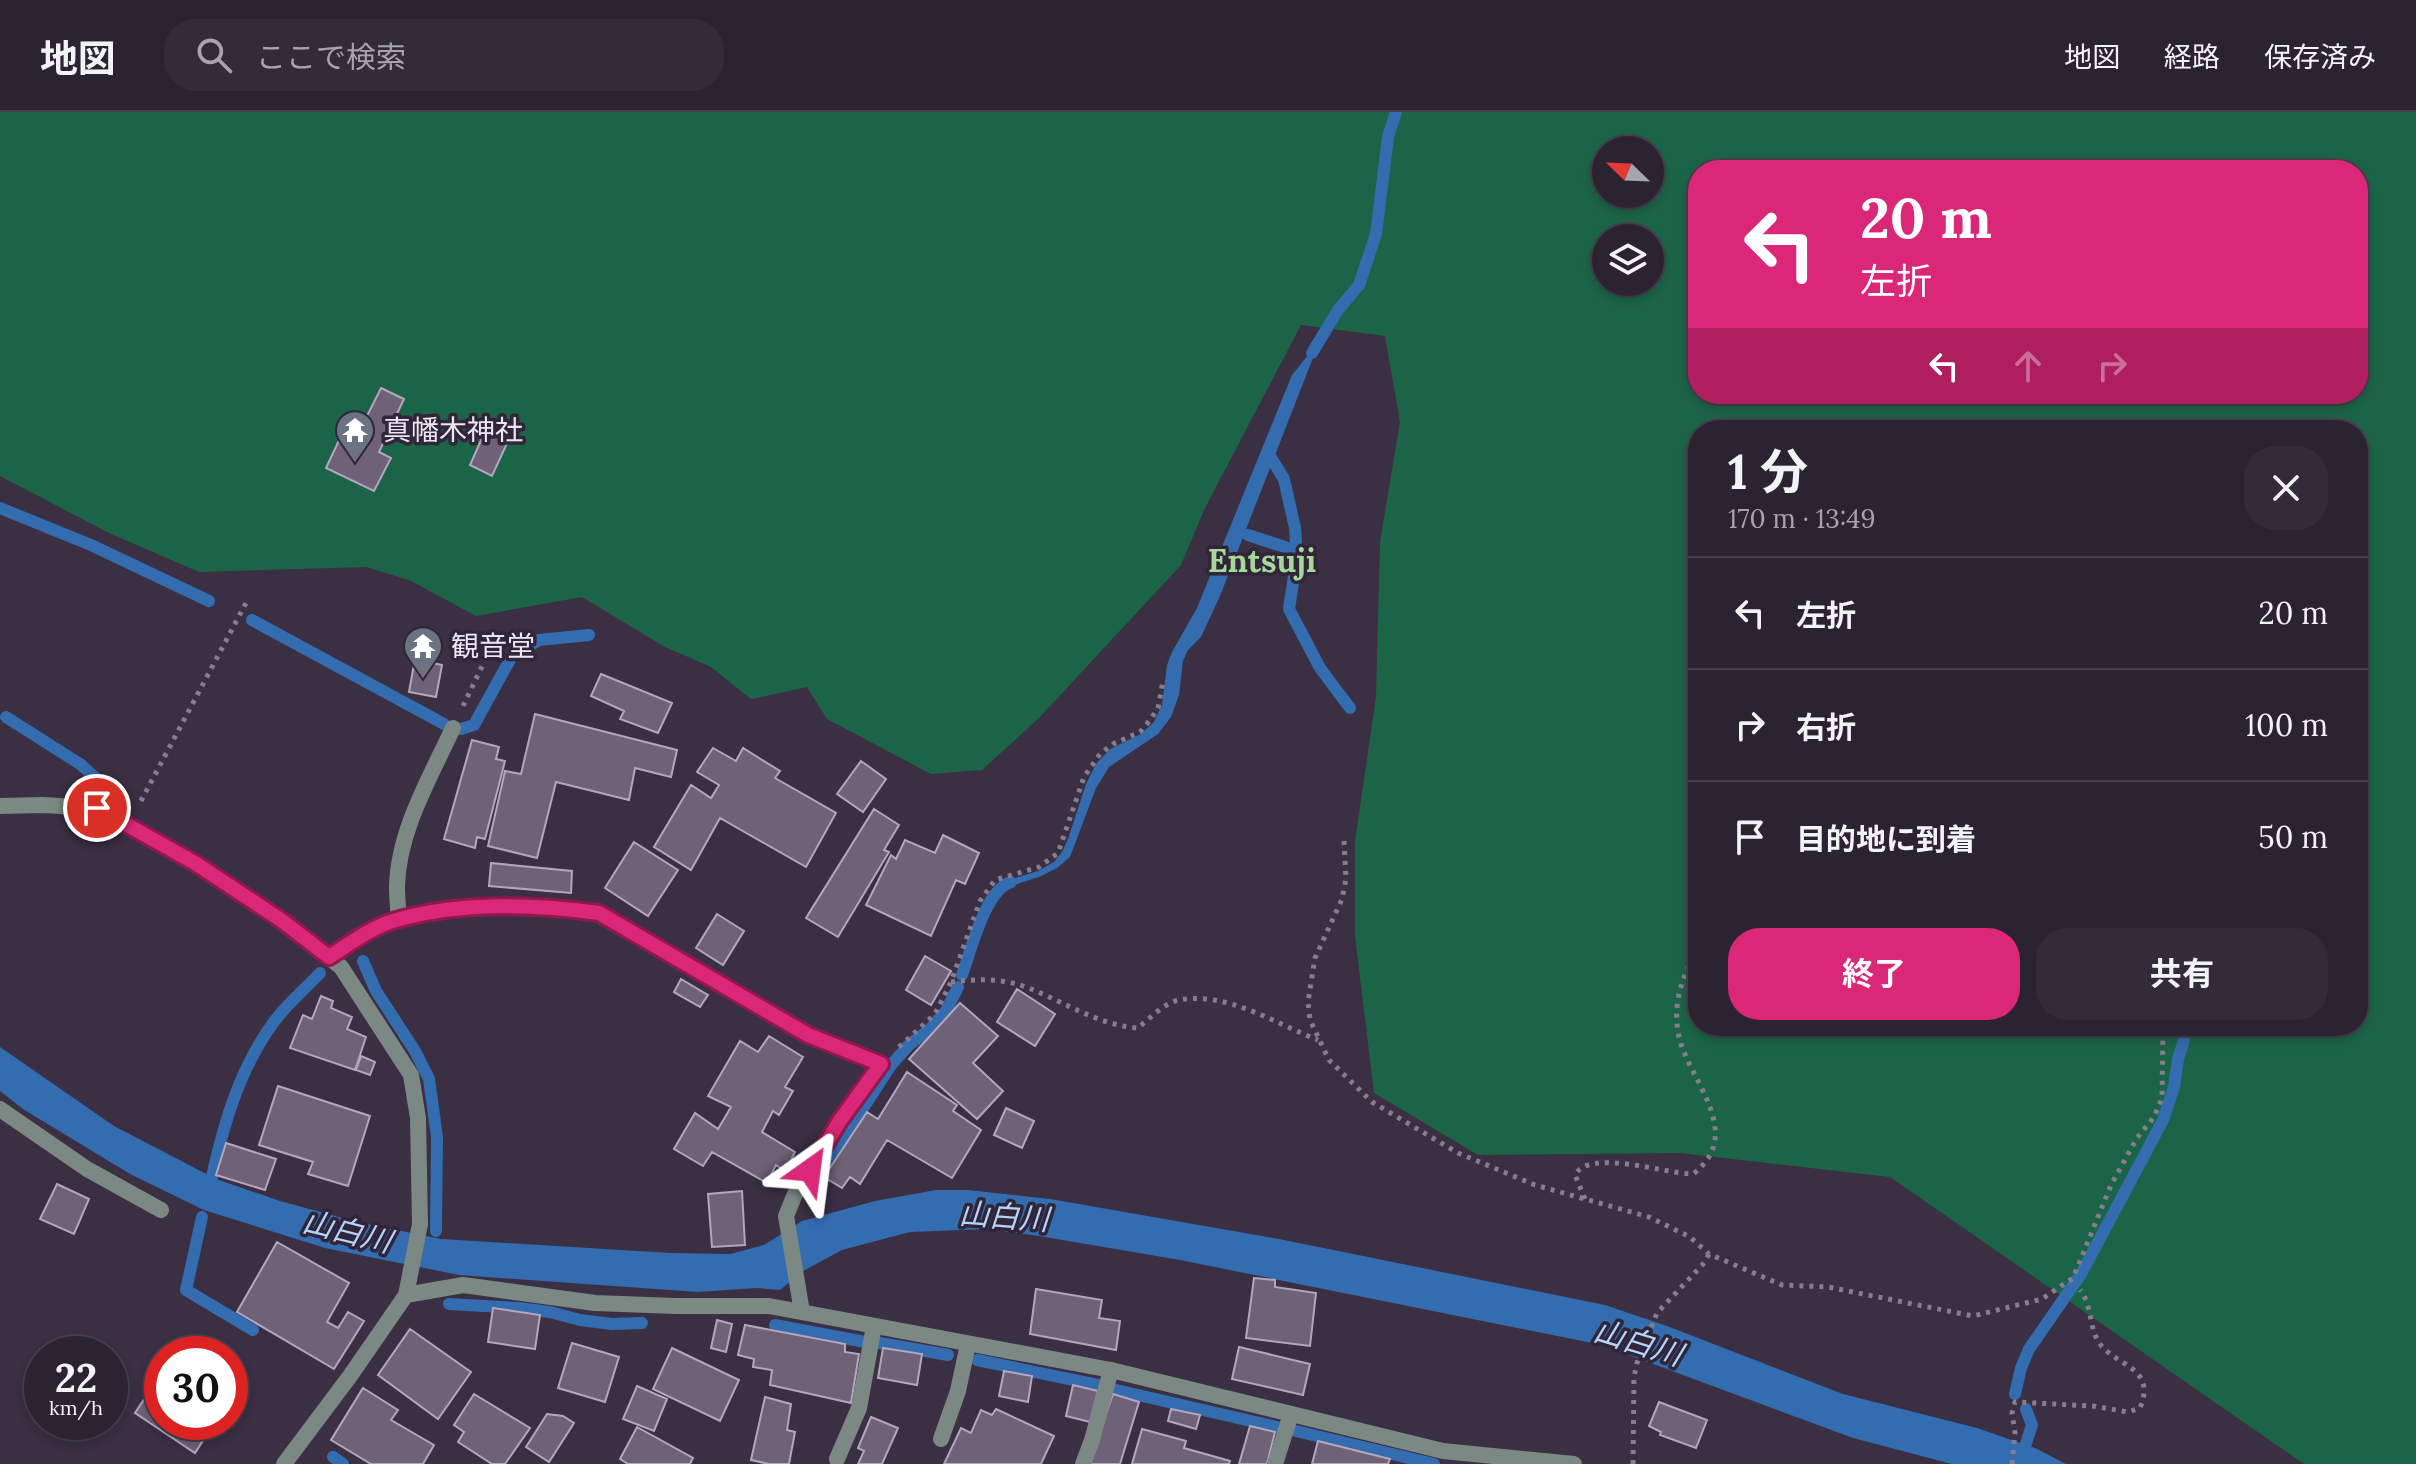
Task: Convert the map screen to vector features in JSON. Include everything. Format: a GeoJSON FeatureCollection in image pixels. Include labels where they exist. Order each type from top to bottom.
{"type":"FeatureCollection","features":[{"type":"Feature","properties":{"kind":"street"},"geometry":{"type":"LineString","coordinates":[[399,919],[397,885],[411,820],[453,728]]}},
{"type":"Feature","properties":{"kind":"street"},"geometry":{"type":"LineString","coordinates":[[0,806],[97,808],[195,863],[281,920],[341,967],[411,1075],[418,1118],[420,1224],[408,1286],[350,1376],[284,1464]]}},
{"type":"Feature","properties":{"kind":"street"},"geometry":{"type":"LineString","coordinates":[[329,957],[362,936],[399,919],[466,908],[564,908],[599,913],[808,1035],[881,1064],[839,1122],[795,1194],[786,1216],[802,1312]]}},
{"type":"Feature","properties":{"kind":"street"},"geometry":{"type":"LineString","coordinates":[[0,1109],[87,1169],[161,1210]]}},
{"type":"Feature","properties":{"kind":"street"},"geometry":{"type":"LineString","coordinates":[[408,1286],[463,1285],[595,1303],[769,1306],[1111,1370],[1443,1451],[1574,1464]]}},
{"type":"Feature","properties":{"kind":"street"},"geometry":{"type":"LineString","coordinates":[[837,1459],[859,1408],[874,1326]]}},
{"type":"Feature","properties":{"kind":"street"},"geometry":{"type":"LineString","coordinates":[[941,1439],[958,1391],[968,1344]]}},
{"type":"Feature","properties":{"kind":"street"},"geometry":{"type":"LineString","coordinates":[[1083,1464],[1111,1370]]}},
{"type":"Feature","properties":{"kind":"street"},"geometry":{"type":"LineString","coordinates":[[1275,1464],[1291,1414]]}},
{"type":"Feature","properties":{"kind":"path"},"geometry":{"type":"LineString","coordinates":[[128,826],[247,601]]}},
{"type":"Feature","properties":{"kind":"path"},"geometry":{"type":"LineString","coordinates":[[453,728],[498,633]]}},
{"type":"Feature","properties":{"kind":"path"},"geometry":{"type":"LineString","coordinates":[[881,1064],[935,1014],[951,982],[980,901],[995,880],[1039,867],[1058,853],[1084,777],[1100,754],[1113,744],[1140,732],[1151,719],[1158,708],[1163,681]]}},
{"type":"Feature","properties":{"kind":"path"},"geometry":{"type":"LineString","coordinates":[[1344,841],[1346,879],[1342,899],[1315,958],[1308,1002],[1310,1020],[1329,1060],[1372,1102],[1458,1153],[1535,1185],[1649,1217],[1690,1237],[1709,1254],[1782,1285],[1828,1287],[1973,1316],[2042,1299],[2073,1278],[2111,1185],[2137,1138],[2154,1117],[2162,1098],[2163,1036]]}},
{"type":"Feature","properties":{"kind":"path"},"geometry":{"type":"LineString","coordinates":[[1585,1200],[1575,1175],[1586,1164],[1617,1164],[1693,1174],[1709,1159],[1714,1135],[1713,1111],[1684,1054],[1678,1031],[1679,985],[1688,967]]}},
{"type":"Feature","properties":{"kind":"path"},"geometry":{"type":"LineString","coordinates":[[951,982],[999,981],[1024,986],[1090,1016],[1138,1028],[1178,1000],[1224,1003],[1319,1041]]}},
{"type":"Feature","properties":{"kind":"path"},"geometry":{"type":"LineString","coordinates":[[1633,1464],[1634,1377],[1637,1363],[1657,1313],[1709,1254]]}},
{"type":"Feature","properties":{"kind":"path"},"geometry":{"type":"LineString","coordinates":[[2012,1464],[2015,1433],[2012,1413],[2015,1402],[2093,1406],[2128,1412],[2140,1408],[2144,1389],[2141,1378],[2129,1365],[2101,1346],[2090,1324],[2090,1308],[2080,1290]]}},
{"type":"Feature","properties":{"kind":"green space"},"geometry":{"type":"Polygon","coordinates":[[[0,112],[2416,112],[2416,1464],[2304,1464],[1890,1177],[1680,1153],[1478,1155],[1374,1093],[1355,936],[1355,841],[1376,697],[1380,542],[1400,422],[1385,336],[1301,325],[1205,508],[1181,565],[1039,718],[982,770],[931,774],[827,719],[807,687],[751,699],[711,667],[665,647],[582,597],[476,616],[411,581],[367,567],[199,572],[109,533],[0,476],[0,112]]]}},
{"type":"Feature","properties":{"kind":"water"},"geometry":{"type":"Polygon","coordinates":[[[1320,340],[1220,596],[1201,637],[1188,650],[1183,661],[1179,695],[1171,717],[1158,734],[1109,767],[1096,788],[1070,857],[1039,877],[998,890],[999,883],[1038,871],[1054,862],[1068,839],[1096,764],[1110,749],[1141,734],[1154,722],[1162,705],[1167,665],[1172,652],[1197,608],[1292,375],[1320,340]]]}},
{"type":"Feature","properties":{"kind":"water","name":"山白川"},"geometry":{"type":"Polygon","coordinates":[[[0,1047],[114,1126],[216,1179],[357,1222],[441,1239],[730,1254],[764,1245],[802,1221],[875,1201],[936,1190],[968,1190],[1050,1199],[1279,1239],[1605,1305],[1843,1394],[1977,1428],[2035,1448],[2066,1464],[1952,1464],[1853,1438],[1602,1345],[1180,1260],[988,1229],[910,1232],[842,1250],[805,1270],[780,1290],[757,1288],[698,1292],[459,1275],[325,1248],[204,1210],[130,1174],[23,1109],[0,1091],[0,1047]]]}},
{"type":"Feature","properties":{"kind":"building"},"geometry":{"type":"Polygon","coordinates":[[[381,388],[404,399],[379,452],[391,458],[374,491],[326,468],[341,436],[354,442],[381,388]]]}},
{"type":"Feature","properties":{"kind":"building"},"geometry":{"type":"Polygon","coordinates":[[[486,429],[509,439],[492,476],[470,465],[486,429]]]}},
{"type":"Feature","properties":{"kind":"building"},"geometry":{"type":"Polygon","coordinates":[[[415,659],[442,665],[436,697],[409,692],[415,659]]]}},
{"type":"Feature","properties":{"kind":"building"},"geometry":{"type":"Polygon","coordinates":[[[601,674],[672,703],[658,733],[620,719],[624,711],[591,696],[601,674]]]}},
{"type":"Feature","properties":{"kind":"building"},"geometry":{"type":"Polygon","coordinates":[[[535,714],[677,750],[671,777],[635,768],[629,800],[556,782],[537,858],[488,846],[505,771],[521,774],[535,714]]]}},
{"type":"Feature","properties":{"kind":"building"},"geometry":{"type":"Polygon","coordinates":[[[472,740],[499,747],[496,759],[505,761],[485,839],[477,837],[475,848],[444,839],[472,740]]]}},
{"type":"Feature","properties":{"kind":"building"},"geometry":{"type":"Polygon","coordinates":[[[713,748],[736,761],[743,748],[780,771],[775,778],[836,813],[806,867],[720,818],[691,870],[654,847],[691,785],[711,798],[719,785],[697,772],[713,748]]]}},
{"type":"Feature","properties":{"kind":"building"},"geometry":{"type":"Polygon","coordinates":[[[861,761],[886,779],[863,812],[837,794],[861,761]]]}},
{"type":"Feature","properties":{"kind":"building"},"geometry":{"type":"Polygon","coordinates":[[[874,809],[899,825],[884,850],[889,852],[838,937],[806,918],[874,809]]]}},
{"type":"Feature","properties":{"kind":"building"},"geometry":{"type":"Polygon","coordinates":[[[943,835],[979,853],[965,884],[956,880],[931,936],[866,905],[891,855],[896,859],[905,840],[935,853],[943,835]]]}},
{"type":"Feature","properties":{"kind":"building"},"geometry":{"type":"Polygon","coordinates":[[[634,842],[678,870],[648,916],[605,888],[634,842]]]}},
{"type":"Feature","properties":{"kind":"building"},"geometry":{"type":"Polygon","coordinates":[[[491,863],[572,871],[571,893],[489,886],[491,863]]]}},
{"type":"Feature","properties":{"kind":"building"},"geometry":{"type":"Polygon","coordinates":[[[717,914],[744,931],[723,965],[696,948],[717,914]]]}},
{"type":"Feature","properties":{"kind":"building"},"geometry":{"type":"Polygon","coordinates":[[[925,956],[951,971],[931,1005],[906,990],[925,956]]]}},
{"type":"Feature","properties":{"kind":"building"},"geometry":{"type":"Polygon","coordinates":[[[681,979],[708,995],[700,1007],[674,992],[681,979]]]}},
{"type":"Feature","properties":{"kind":"building"},"geometry":{"type":"Polygon","coordinates":[[[1017,989],[1055,1014],[1035,1046],[997,1022],[1017,989]]]}},
{"type":"Feature","properties":{"kind":"building"},"geometry":{"type":"Polygon","coordinates":[[[321,996],[333,1001],[331,1008],[352,1017],[347,1029],[366,1037],[355,1070],[290,1048],[303,1015],[312,1019],[321,996]]]}},
{"type":"Feature","properties":{"kind":"building"},"geometry":{"type":"Polygon","coordinates":[[[960,1003],[998,1036],[973,1063],[1003,1091],[977,1119],[909,1059],[960,1003]]]}},
{"type":"Feature","properties":{"kind":"building"},"geometry":{"type":"Polygon","coordinates":[[[769,1036],[803,1057],[785,1087],[793,1091],[779,1115],[773,1111],[762,1132],[795,1152],[785,1171],[776,1165],[767,1183],[712,1152],[703,1166],[674,1149],[695,1113],[718,1129],[731,1107],[708,1096],[740,1041],[758,1052],[769,1036]]]}},
{"type":"Feature","properties":{"kind":"building"},"geometry":{"type":"Polygon","coordinates":[[[361,1056],[375,1062],[370,1075],[356,1070],[361,1056]]]}},
{"type":"Feature","properties":{"kind":"building"},"geometry":{"type":"Polygon","coordinates":[[[907,1072],[957,1105],[953,1111],[981,1130],[952,1178],[887,1140],[860,1184],[850,1177],[842,1188],[824,1177],[867,1112],[878,1119],[907,1072]]]}},
{"type":"Feature","properties":{"kind":"building"},"geometry":{"type":"Polygon","coordinates":[[[278,1086],[370,1116],[348,1186],[308,1174],[313,1162],[259,1145],[278,1086]]]}},
{"type":"Feature","properties":{"kind":"building"},"geometry":{"type":"Polygon","coordinates":[[[1006,1108],[1034,1121],[1022,1148],[994,1135],[1006,1108]]]}},
{"type":"Feature","properties":{"kind":"building"},"geometry":{"type":"Polygon","coordinates":[[[226,1143],[276,1159],[265,1190],[216,1175],[226,1143]]]}},
{"type":"Feature","properties":{"kind":"building"},"geometry":{"type":"Polygon","coordinates":[[[57,1184],[89,1199],[74,1234],[40,1219],[57,1184]]]}},
{"type":"Feature","properties":{"kind":"building"},"geometry":{"type":"Polygon","coordinates":[[[742,1191],[745,1245],[712,1247],[708,1194],[742,1191]]]}},
{"type":"Feature","properties":{"kind":"building"},"geometry":{"type":"Polygon","coordinates":[[[277,1242],[349,1283],[327,1322],[338,1328],[348,1312],[364,1321],[334,1369],[237,1312],[277,1242]]]}},
{"type":"Feature","properties":{"kind":"building"},"geometry":{"type":"Polygon","coordinates":[[[1254,1278],[1275,1280],[1275,1287],[1316,1293],[1310,1346],[1246,1338],[1254,1278]]]}},
{"type":"Feature","properties":{"kind":"building"},"geometry":{"type":"Polygon","coordinates":[[[1036,1289],[1102,1300],[1099,1318],[1120,1321],[1116,1350],[1030,1334],[1036,1289]]]}},
{"type":"Feature","properties":{"kind":"building"},"geometry":{"type":"Polygon","coordinates":[[[493,1308],[540,1315],[535,1349],[488,1342],[493,1308]]]}},
{"type":"Feature","properties":{"kind":"building"},"geometry":{"type":"Polygon","coordinates":[[[717,1320],[732,1324],[726,1352],[711,1348],[717,1320]]]}},
{"type":"Feature","properties":{"kind":"building"},"geometry":{"type":"Polygon","coordinates":[[[745,1325],[845,1344],[845,1352],[859,1354],[851,1403],[770,1385],[772,1370],[753,1367],[754,1359],[738,1355],[745,1325]]]}},
{"type":"Feature","properties":{"kind":"building"},"geometry":{"type":"Polygon","coordinates":[[[410,1329],[471,1372],[438,1419],[378,1375],[410,1329]]]}},
{"type":"Feature","properties":{"kind":"building"},"geometry":{"type":"Polygon","coordinates":[[[572,1343],[619,1357],[605,1402],[558,1388],[572,1343]]]}},
{"type":"Feature","properties":{"kind":"building"},"geometry":{"type":"Polygon","coordinates":[[[1239,1347],[1310,1364],[1303,1395],[1232,1379],[1239,1347]]]}},
{"type":"Feature","properties":{"kind":"building"},"geometry":{"type":"Polygon","coordinates":[[[672,1348],[739,1380],[720,1421],[653,1389],[672,1348]]]}},
{"type":"Feature","properties":{"kind":"building"},"geometry":{"type":"Polygon","coordinates":[[[883,1348],[922,1354],[917,1385],[878,1378],[883,1348]]]}},
{"type":"Feature","properties":{"kind":"building"},"geometry":{"type":"Polygon","coordinates":[[[1004,1371],[1032,1376],[1028,1402],[999,1396],[1004,1371]]]}},
{"type":"Feature","properties":{"kind":"building"},"geometry":{"type":"Polygon","coordinates":[[[1073,1385],[1098,1391],[1090,1422],[1066,1416],[1073,1385]]]}},
{"type":"Feature","properties":{"kind":"building"},"geometry":{"type":"Polygon","coordinates":[[[637,1386],[667,1399],[654,1431],[623,1419],[637,1386]]]}},
{"type":"Feature","properties":{"kind":"building"},"geometry":{"type":"Polygon","coordinates":[[[363,1388],[398,1410],[391,1420],[434,1445],[423,1464],[371,1464],[331,1440],[363,1388]]]}},
{"type":"Feature","properties":{"kind":"building"},"geometry":{"type":"Polygon","coordinates":[[[474,1394],[530,1428],[505,1464],[492,1464],[458,1442],[464,1432],[454,1425],[474,1394]]]}},
{"type":"Feature","properties":{"kind":"building"},"geometry":{"type":"Polygon","coordinates":[[[1113,1394],[1139,1402],[1120,1464],[1089,1464],[1113,1394]]]}},
{"type":"Feature","properties":{"kind":"building"},"geometry":{"type":"Polygon","coordinates":[[[765,1397],[791,1404],[787,1430],[795,1432],[789,1464],[751,1460],[765,1397]]]}},
{"type":"Feature","properties":{"kind":"building"},"geometry":{"type":"Polygon","coordinates":[[[144,1399],[144,1419],[135,1413],[144,1399]]]}},
{"type":"Feature","properties":{"kind":"building"},"geometry":{"type":"Polygon","coordinates":[[[1659,1402],[1707,1420],[1696,1448],[1660,1435],[1661,1432],[1649,1426],[1659,1402]]]}},
{"type":"Feature","properties":{"kind":"building"},"geometry":{"type":"Polygon","coordinates":[[[996,1409],[1054,1436],[1041,1464],[944,1464],[961,1428],[971,1433],[981,1410],[992,1415],[996,1409]]]}},
{"type":"Feature","properties":{"kind":"building"},"geometry":{"type":"Polygon","coordinates":[[[1171,1409],[1200,1415],[1196,1429],[1168,1421],[1171,1409]]]}},
{"type":"Feature","properties":{"kind":"building"},"geometry":{"type":"Polygon","coordinates":[[[547,1414],[563,1416],[574,1423],[549,1462],[526,1447],[547,1414]]]}},
{"type":"Feature","properties":{"kind":"building"},"geometry":{"type":"Polygon","coordinates":[[[871,1417],[898,1428],[882,1464],[858,1464],[864,1451],[858,1448],[871,1417]]]}},
{"type":"Feature","properties":{"kind":"building"},"geometry":{"type":"Polygon","coordinates":[[[1250,1426],[1275,1432],[1267,1464],[1239,1464],[1250,1426]]]}},
{"type":"Feature","properties":{"kind":"building"},"geometry":{"type":"Polygon","coordinates":[[[637,1427],[693,1458],[690,1464],[628,1464],[620,1459],[637,1427]]]}},
{"type":"Feature","properties":{"kind":"building"},"geometry":{"type":"Polygon","coordinates":[[[1142,1429],[1186,1441],[1184,1448],[1230,1461],[1229,1464],[1132,1464],[1142,1429]]]}},
{"type":"Feature","properties":{"kind":"building"},"geometry":{"type":"Polygon","coordinates":[[[176,1440],[203,1440],[195,1453],[176,1440]]]}},
{"type":"Feature","properties":{"kind":"building"},"geometry":{"type":"Polygon","coordinates":[[[1318,1441],[1390,1459],[1388,1464],[1312,1464],[1318,1441]]]}},
{"type":"Feature","properties":{"kind":"waterway"},"geometry":{"type":"LineString","coordinates":[[1312,353],[1338,310],[1359,285],[1376,234],[1388,137],[1396,112]]}},
{"type":"Feature","properties":{"kind":"waterway"},"geometry":{"type":"LineString","coordinates":[[1268,453],[1284,479],[1295,528],[1297,557],[1289,609],[1320,668],[1350,708]]}},
{"type":"Feature","properties":{"kind":"waterway"},"geometry":{"type":"LineString","coordinates":[[0,508],[91,545],[209,601]]}},
{"type":"Feature","properties":{"kind":"waterway"},"geometry":{"type":"LineString","coordinates":[[1248,535],[1297,551]]}},
{"type":"Feature","properties":{"kind":"waterway"},"geometry":{"type":"LineString","coordinates":[[252,620],[444,724]]}},
{"type":"Feature","properties":{"kind":"waterway"},"geometry":{"type":"LineString","coordinates":[[461,729],[474,725],[512,656],[539,640],[589,635]]}},
{"type":"Feature","properties":{"kind":"waterway"},"geometry":{"type":"LineString","coordinates":[[6,717],[80,764],[117,797]]}},
{"type":"Feature","properties":{"kind":"waterway"},"geometry":{"type":"LineString","coordinates":[[962,975],[986,909],[1002,887],[1011,882]]}},
{"type":"Feature","properties":{"kind":"waterway"},"geometry":{"type":"LineString","coordinates":[[363,961],[376,991],[415,1051],[429,1079],[437,1137],[436,1231]]}},
{"type":"Feature","properties":{"kind":"waterway"},"geometry":{"type":"LineString","coordinates":[[209,1190],[225,1124],[240,1082],[260,1042],[278,1016],[320,973]]}},
{"type":"Feature","properties":{"kind":"waterway"},"geometry":{"type":"LineString","coordinates":[[809,1192],[891,1065],[946,1011],[958,987]]}},
{"type":"Feature","properties":{"kind":"waterway"},"geometry":{"type":"LineString","coordinates":[[2015,1394],[2029,1349],[2081,1274],[2163,1120],[2184,1040]]}},
{"type":"Feature","properties":{"kind":"waterway"},"geometry":{"type":"LineString","coordinates":[[202,1217],[186,1290],[253,1330]]}},
{"type":"Feature","properties":{"kind":"waterway"},"geometry":{"type":"LineString","coordinates":[[449,1304],[518,1308],[612,1324],[642,1323]]}},
{"type":"Feature","properties":{"kind":"waterway"},"geometry":{"type":"LineString","coordinates":[[775,1325],[865,1342]]}},
{"type":"Feature","properties":{"kind":"waterway"},"geometry":{"type":"LineString","coordinates":[[880,1343],[948,1355]]}},
{"type":"Feature","properties":{"kind":"waterway"},"geometry":{"type":"LineString","coordinates":[[977,1360],[1103,1386]]}},
{"type":"Feature","properties":{"kind":"waterway"},"geometry":{"type":"LineString","coordinates":[[1112,1389],[1277,1427]]}},
{"type":"Feature","properties":{"kind":"waterway"},"geometry":{"type":"LineString","coordinates":[[2021,1459],[2032,1425],[2026,1409]]}},
{"type":"Feature","properties":{"kind":"waterway"},"geometry":{"type":"LineString","coordinates":[[1296,1431],[1434,1464]]}},
{"type":"Feature","properties":{"kind":"waterway"},"geometry":{"type":"LineString","coordinates":[[333,1457],[343,1464]]}},
{"type":"Feature","properties":{"kind":"place","name":"真幡木神社"},"geometry":{"type":"Point","coordinates":[355,464]}},
{"type":"Feature","properties":{"kind":"place","name":"観音堂"},"geometry":{"type":"Point","coordinates":[423,680]}},
{"type":"Feature","properties":{"kind":"district","name":"Entsuji"},"geometry":{"type":"Point","coordinates":[1262,561]}},
{"type":"Feature","properties":{"kind":"route"},"geometry":{"type":"LineString","coordinates":[[97,808],[195,863],[281,920],[329,957],[362,936],[399,919],[443,911],[466,908],[564,908],[599,913],[808,1035],[881,1064],[839,1122],[810,1170]]}}]}
